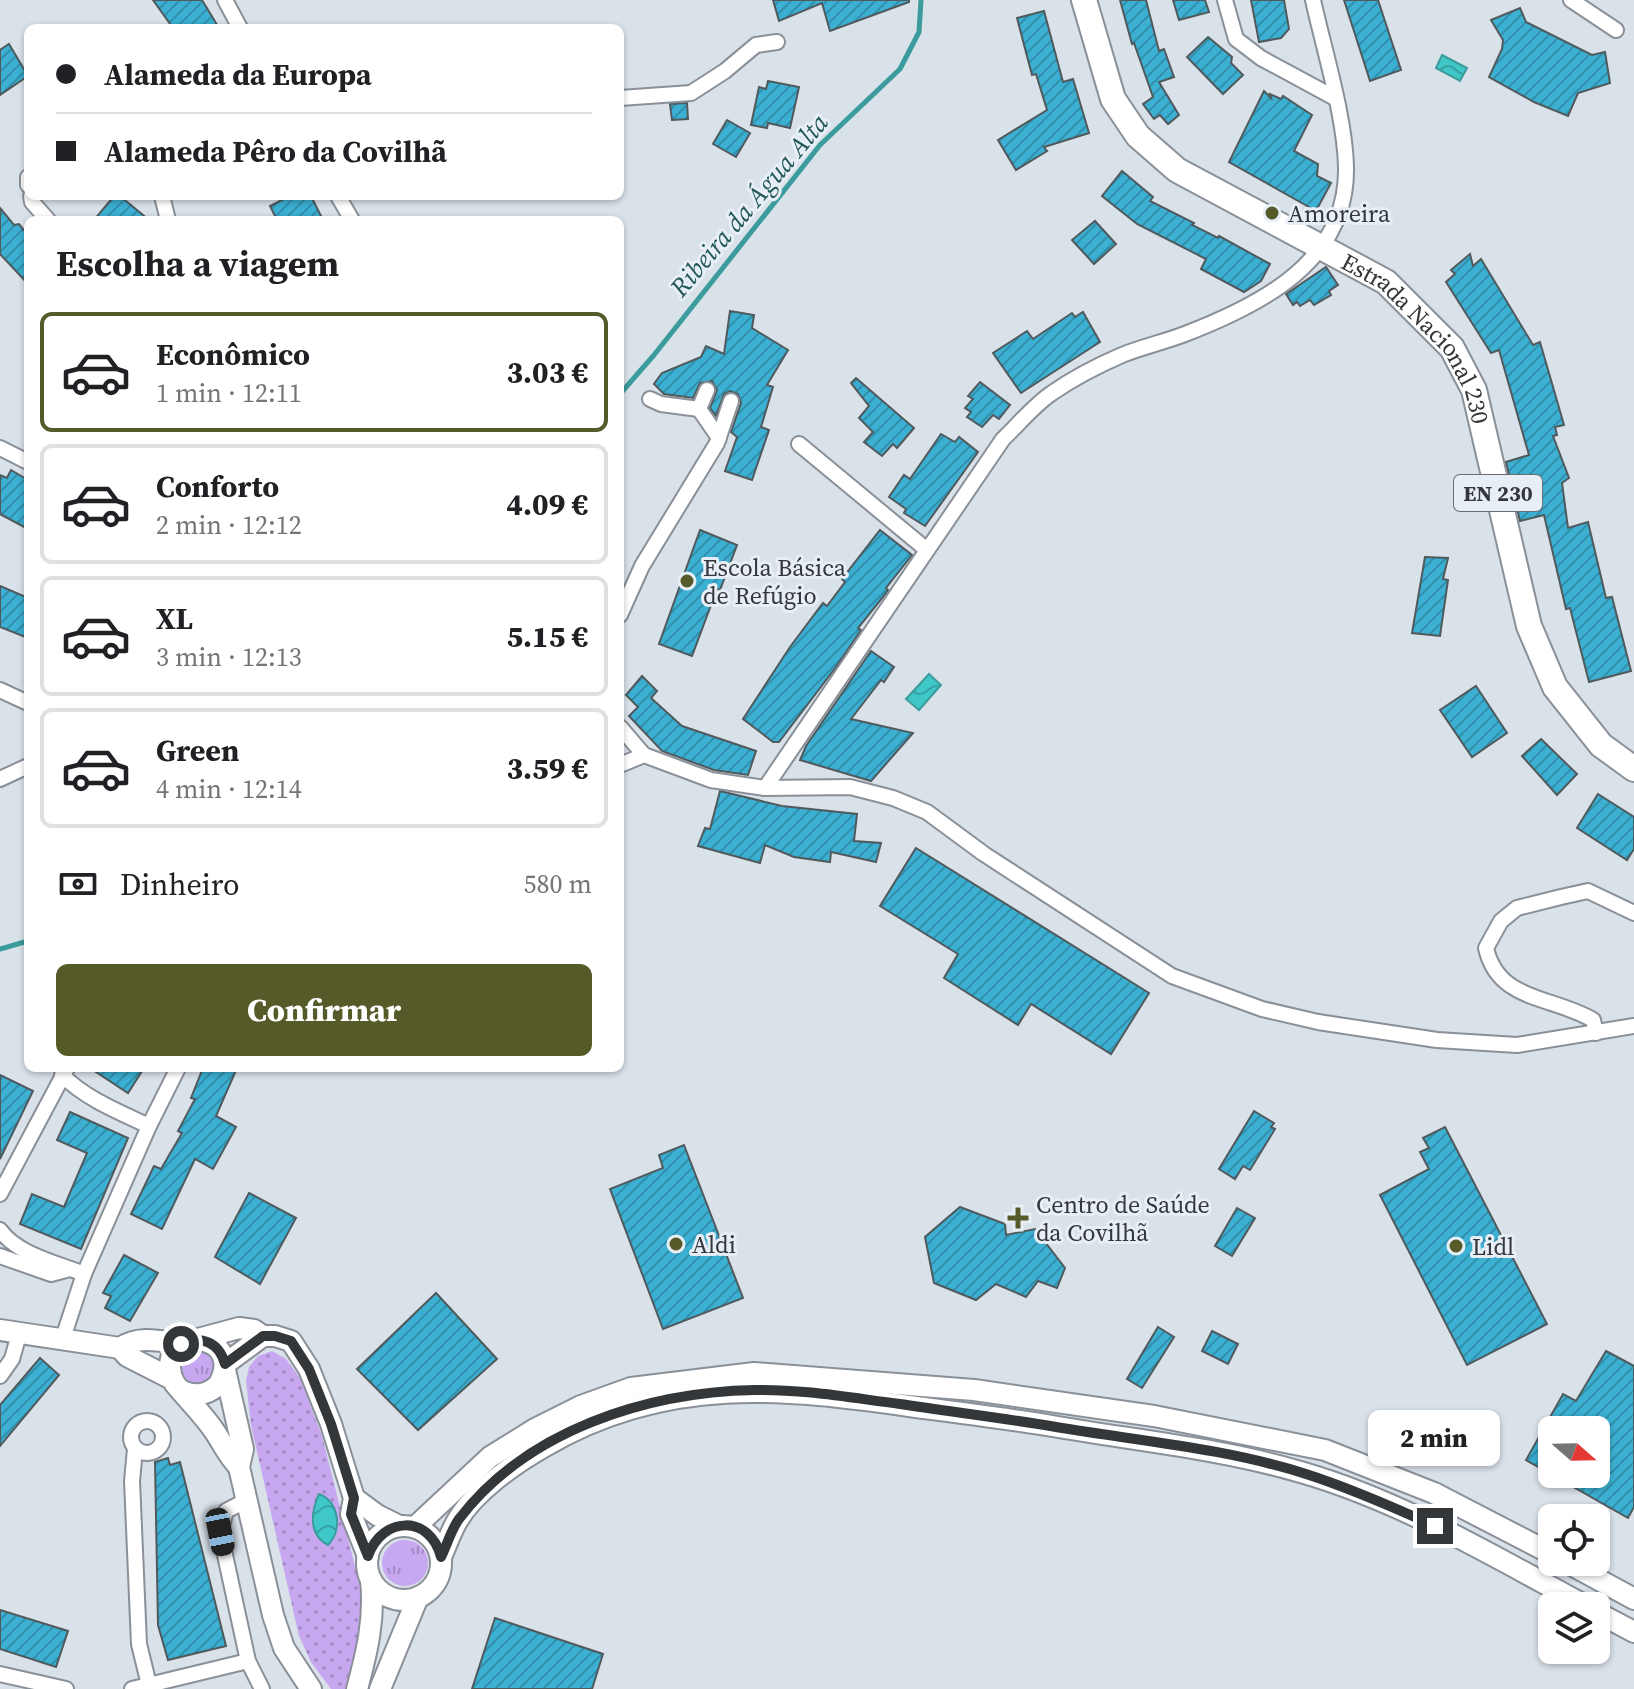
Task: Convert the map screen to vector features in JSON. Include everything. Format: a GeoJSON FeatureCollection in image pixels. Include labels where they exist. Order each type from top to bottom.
{"type":"FeatureCollection","features":[{"type":"Feature","properties":{"kind":"main road","name":"Estrada Nacional 230"},"geometry":{"type":"LineString","coordinates":[[1084,0],[1113,99],[1138,136],[1177,170],[1386,282],[1452,348],[1474,390],[1529,626],[1555,687],[1601,745],[1634,769]]}},
{"type":"Feature","properties":{"kind":"main road"},"geometry":{"type":"LineString","coordinates":[[311,1689],[284,1648],[273,1615],[239,1467],[177,1385],[171,1360],[190,1342],[239,1328],[291,1341],[309,1369],[331,1424],[354,1498],[351,1514],[368,1556]]}},
{"type":"Feature","properties":{"kind":"main road"},"geometry":{"type":"LineString","coordinates":[[10,1332],[120,1348],[130,1341],[147,1339],[206,1341],[218,1349],[225,1367],[243,1449],[239,1467]]}},
{"type":"Feature","properties":{"kind":"main road"},"geometry":{"type":"LineString","coordinates":[[120,1348],[127,1356],[197,1395],[205,1394],[219,1384],[225,1367],[263,1336]]}},
{"type":"Feature","properties":{"kind":"main road"},"geometry":{"type":"LineString","coordinates":[[357,1689],[371,1635],[374,1608],[368,1556],[378,1536],[407,1526],[490,1457],[535,1429],[581,1406],[631,1388],[754,1373],[974,1390],[1154,1416],[1325,1450],[1434,1493],[1538,1547]]}},
{"type":"Feature","properties":{"kind":"main road"},"geometry":{"type":"LineString","coordinates":[[371,1580],[388,1597],[400,1600],[418,1597],[432,1588],[438,1579],[441,1557],[457,1521],[485,1490],[527,1456],[568,1432],[653,1402],[756,1390],[834,1395],[1031,1422],[1242,1458],[1303,1473],[1370,1496],[1435,1526],[1560,1592]]}},
{"type":"Feature","properties":{"kind":"main road"},"geometry":{"type":"LineString","coordinates":[[354,1498],[377,1515],[433,1538],[441,1557]]}},
{"type":"Feature","properties":{"kind":"main road"},"geometry":{"type":"LineString","coordinates":[[1592,1576],[1634,1599]]}},
{"type":"Feature","properties":{"kind":"main road"},"geometry":{"type":"LineString","coordinates":[[380,1689],[418,1597]]}},
{"type":"Feature","properties":{"kind":"main road"},"geometry":{"type":"LineString","coordinates":[[1610,1619],[1634,1632]]}},
{"type":"Feature","properties":{"kind":"street"},"geometry":{"type":"LineString","coordinates":[[225,0],[238,24]]}},
{"type":"Feature","properties":{"kind":"street"},"geometry":{"type":"LineString","coordinates":[[1225,0],[1236,39],[1261,58],[1335,98]]}},
{"type":"Feature","properties":{"kind":"street"},"geometry":{"type":"LineString","coordinates":[[765,788],[1003,439],[1051,393],[1120,356],[1233,314],[1286,283],[1324,247],[1339,214],[1346,168],[1335,98],[1313,0]]}},
{"type":"Feature","properties":{"kind":"street"},"geometry":{"type":"LineString","coordinates":[[1571,0],[1616,30]]}},
{"type":"Feature","properties":{"kind":"street"},"geometry":{"type":"LineString","coordinates":[[624,98],[691,93],[725,71],[756,45],[777,42]]}},
{"type":"Feature","properties":{"kind":"street"},"geometry":{"type":"LineString","coordinates":[[32,200],[44,216]]}},
{"type":"Feature","properties":{"kind":"street"},"geometry":{"type":"LineString","coordinates":[[699,409],[707,390]]}},
{"type":"Feature","properties":{"kind":"street"},"geometry":{"type":"LineString","coordinates":[[650,399],[661,404],[699,409],[719,438]]}},
{"type":"Feature","properties":{"kind":"street"},"geometry":{"type":"LineString","coordinates":[[624,606],[642,566],[719,438],[731,401]]}},
{"type":"Feature","properties":{"kind":"street"},"geometry":{"type":"LineString","coordinates":[[799,444],[927,550]]}},
{"type":"Feature","properties":{"kind":"street"},"geometry":{"type":"LineString","coordinates":[[0,448],[24,460]]}},
{"type":"Feature","properties":{"kind":"street"},"geometry":{"type":"LineString","coordinates":[[0,690],[24,701]]}},
{"type":"Feature","properties":{"kind":"street"},"geometry":{"type":"LineString","coordinates":[[624,732],[644,755],[711,780],[765,788],[850,787],[893,798],[927,812],[997,863],[1172,976],[1262,1009],[1318,1022],[1437,1040],[1517,1045],[1634,1026]]}},
{"type":"Feature","properties":{"kind":"street"},"geometry":{"type":"LineString","coordinates":[[624,763],[644,755]]}},
{"type":"Feature","properties":{"kind":"street"},"geometry":{"type":"LineString","coordinates":[[0,779],[24,768]]}},
{"type":"Feature","properties":{"kind":"street"},"geometry":{"type":"LineString","coordinates":[[1596,1033],[1593,1020],[1583,1014],[1521,992],[1499,979],[1490,965],[1486,948],[1501,921],[1517,908],[1561,897],[1588,891],[1634,913]]}},
{"type":"Feature","properties":{"kind":"street"},"geometry":{"type":"LineString","coordinates":[[0,1194],[64,1072],[74,1087],[149,1126]]}},
{"type":"Feature","properties":{"kind":"street"},"geometry":{"type":"LineString","coordinates":[[62,1341],[77,1271],[176,1072]]}},
{"type":"Feature","properties":{"kind":"street"},"geometry":{"type":"LineString","coordinates":[[0,1230],[6,1239],[30,1253],[77,1271]]}},
{"type":"Feature","properties":{"kind":"street"},"geometry":{"type":"LineString","coordinates":[[0,1256],[51,1274],[77,1271]]}},
{"type":"Feature","properties":{"kind":"street"},"geometry":{"type":"LineString","coordinates":[[0,1376],[12,1359],[10,1332]]}},
{"type":"Feature","properties":{"kind":"street"},"geometry":{"type":"LineString","coordinates":[[135,1449],[132,1481],[139,1644],[150,1687]]}},
{"type":"Feature","properties":{"kind":"street"},"geometry":{"type":"LineString","coordinates":[[247,1500],[226,1511],[220,1532],[248,1661],[262,1689]]}},
{"type":"Feature","properties":{"kind":"street"},"geometry":{"type":"LineString","coordinates":[[132,1689],[248,1661]]}},
{"type":"Feature","properties":{"kind":"street"},"geometry":{"type":"LineString","coordinates":[[0,1674],[66,1689]]}},
{"type":"Feature","properties":{"kind":"green space"},"geometry":{"type":"Polygon","coordinates":[[[272,1351],[286,1359],[300,1378],[322,1436],[363,1598],[364,1620],[346,1689],[331,1689],[311,1662],[299,1636],[251,1425],[246,1381],[249,1367],[258,1356],[272,1351]]]}},
{"type":"Feature","properties":{"kind":"green space"},"geometry":{"type":"Polygon","coordinates":[[[198,1352],[209,1357],[214,1368],[209,1379],[198,1384],[187,1379],[182,1368],[187,1357],[198,1352]]]}},
{"type":"Feature","properties":{"kind":"green space"},"geometry":{"type":"Polygon","coordinates":[[[405,1540],[421,1547],[428,1563],[421,1579],[405,1586],[389,1579],[382,1563],[389,1547],[405,1540]]]}},
{"type":"Feature","properties":{"kind":"water"},"geometry":{"type":"Polygon","coordinates":[[[1442,55],[1467,68],[1460,81],[1436,68],[1442,55]]]}},
{"type":"Feature","properties":{"kind":"water"},"geometry":{"type":"Polygon","coordinates":[[[929,674],[941,685],[919,710],[906,699],[929,674]]]}},
{"type":"Feature","properties":{"kind":"water"},"geometry":{"type":"Polygon","coordinates":[[[319,1494],[331,1503],[337,1517],[336,1532],[328,1545],[314,1529],[314,1508],[319,1494]]]}},
{"type":"Feature","properties":{"kind":"building"},"geometry":{"type":"Polygon","coordinates":[[[153,0],[202,0],[217,24],[170,24],[153,0]]]}},
{"type":"Feature","properties":{"kind":"building"},"geometry":{"type":"Polygon","coordinates":[[[773,0],[909,2],[830,31],[822,3],[779,21],[773,0]]]}},
{"type":"Feature","properties":{"kind":"building"},"geometry":{"type":"Polygon","coordinates":[[[1120,0],[1146,0],[1159,51],[1164,49],[1174,77],[1159,82],[1179,115],[1168,124],[1160,115],[1154,119],[1143,104],[1153,97],[1132,44],[1120,0]]]}},
{"type":"Feature","properties":{"kind":"building"},"geometry":{"type":"Polygon","coordinates":[[[1173,0],[1205,0],[1209,12],[1179,20],[1173,0]]]}},
{"type":"Feature","properties":{"kind":"building"},"geometry":{"type":"Polygon","coordinates":[[[1251,0],[1284,0],[1289,29],[1281,38],[1259,42],[1251,0]]]}},
{"type":"Feature","properties":{"kind":"building"},"geometry":{"type":"Polygon","coordinates":[[[1344,0],[1378,0],[1401,70],[1370,81],[1344,0]]]}},
{"type":"Feature","properties":{"kind":"building"},"geometry":{"type":"Polygon","coordinates":[[[1520,8],[1526,22],[1592,55],[1605,52],[1610,83],[1578,93],[1568,116],[1534,102],[1489,77],[1503,40],[1491,20],[1520,8]]]}},
{"type":"Feature","properties":{"kind":"building"},"geometry":{"type":"Polygon","coordinates":[[[1044,11],[1063,82],[1073,79],[1089,133],[1044,147],[1047,151],[1016,170],[998,140],[1047,110],[1036,74],[1032,75],[1017,18],[1044,11]]]}},
{"type":"Feature","properties":{"kind":"building"},"geometry":{"type":"Polygon","coordinates":[[[1208,37],[1232,57],[1231,63],[1243,75],[1223,94],[1187,57],[1208,37]]]}},
{"type":"Feature","properties":{"kind":"building"},"geometry":{"type":"Polygon","coordinates":[[[9,44],[24,69],[24,79],[0,95],[0,50],[9,44]]]}},
{"type":"Feature","properties":{"kind":"building"},"geometry":{"type":"Polygon","coordinates":[[[768,81],[799,87],[790,128],[768,123],[767,128],[751,125],[759,87],[766,89],[768,81]]]}},
{"type":"Feature","properties":{"kind":"building"},"geometry":{"type":"Polygon","coordinates":[[[1264,91],[1271,98],[1270,94],[1281,99],[1283,96],[1312,115],[1294,151],[1318,164],[1317,176],[1331,183],[1316,211],[1229,162],[1264,91]]]}},
{"type":"Feature","properties":{"kind":"building"},"geometry":{"type":"Polygon","coordinates":[[[687,103],[688,119],[672,120],[670,104],[687,103]]]}},
{"type":"Feature","properties":{"kind":"building"},"geometry":{"type":"Polygon","coordinates":[[[727,120],[750,133],[736,157],[713,144],[727,120]]]}},
{"type":"Feature","properties":{"kind":"building"},"geometry":{"type":"Polygon","coordinates":[[[1122,171],[1153,197],[1150,201],[1270,264],[1261,281],[1244,292],[1201,269],[1206,259],[1137,224],[1102,196],[1122,171]]]}},
{"type":"Feature","properties":{"kind":"building"},"geometry":{"type":"Polygon","coordinates":[[[111,200],[125,200],[144,216],[97,216],[111,200]]]}},
{"type":"Feature","properties":{"kind":"building"},"geometry":{"type":"Polygon","coordinates":[[[282,200],[313,200],[321,216],[275,216],[270,206],[282,200]]]}},
{"type":"Feature","properties":{"kind":"building"},"geometry":{"type":"Polygon","coordinates":[[[0,208],[14,225],[19,224],[24,230],[24,280],[0,254],[0,208]]]}},
{"type":"Feature","properties":{"kind":"building"},"geometry":{"type":"Polygon","coordinates":[[[1095,221],[1116,244],[1094,264],[1072,240],[1095,221]]]}},
{"type":"Feature","properties":{"kind":"building"},"geometry":{"type":"Polygon","coordinates":[[[1470,254],[1473,266],[1481,259],[1533,345],[1540,342],[1564,425],[1555,427],[1557,435],[1553,436],[1569,478],[1562,483],[1568,528],[1588,522],[1606,598],[1612,597],[1631,671],[1589,682],[1570,608],[1566,609],[1544,515],[1520,521],[1506,462],[1529,455],[1499,350],[1491,353],[1446,282],[1455,274],[1451,270],[1470,254]]]}},
{"type":"Feature","properties":{"kind":"building"},"geometry":{"type":"Polygon","coordinates":[[[1326,267],[1338,285],[1329,291],[1331,295],[1314,305],[1310,300],[1300,306],[1297,302],[1293,305],[1286,294],[1326,267]]]}},
{"type":"Feature","properties":{"kind":"building"},"geometry":{"type":"Polygon","coordinates":[[[730,311],[754,315],[752,328],[788,350],[767,385],[773,387],[761,427],[769,430],[752,480],[725,471],[737,437],[731,432],[741,403],[738,394],[730,391],[724,394],[716,416],[710,408],[717,390],[712,381],[700,383],[693,398],[664,394],[654,384],[662,373],[701,357],[706,346],[724,354],[730,311]]]}},
{"type":"Feature","properties":{"kind":"building"},"geometry":{"type":"Polygon","coordinates":[[[1083,312],[1100,342],[1021,393],[993,353],[1027,331],[1033,339],[1072,313],[1075,317],[1083,312]]]}},
{"type":"Feature","properties":{"kind":"building"},"geometry":{"type":"Polygon","coordinates":[[[856,378],[914,428],[897,448],[893,444],[882,456],[864,442],[873,432],[859,418],[869,406],[851,383],[856,378]]]}},
{"type":"Feature","properties":{"kind":"building"},"geometry":{"type":"Polygon","coordinates":[[[980,382],[1010,405],[999,419],[993,415],[982,427],[967,417],[971,412],[965,408],[973,399],[968,396],[980,382]]]}},
{"type":"Feature","properties":{"kind":"building"},"geometry":{"type":"Polygon","coordinates":[[[941,434],[955,442],[959,437],[978,452],[925,526],[904,513],[906,509],[889,497],[904,475],[910,479],[941,434]]]}},
{"type":"Feature","properties":{"kind":"building"},"geometry":{"type":"Polygon","coordinates":[[[11,470],[24,478],[24,527],[0,514],[0,475],[7,478],[11,470]]]}},
{"type":"Feature","properties":{"kind":"building"},"geometry":{"type":"Polygon","coordinates":[[[700,530],[737,545],[692,656],[659,644],[700,530]]]}},
{"type":"Feature","properties":{"kind":"building"},"geometry":{"type":"Polygon","coordinates":[[[880,530],[912,555],[858,628],[861,630],[836,667],[779,742],[773,742],[743,719],[790,647],[823,603],[827,606],[845,582],[842,579],[880,530]]]}},
{"type":"Feature","properties":{"kind":"building"},"geometry":{"type":"Polygon","coordinates":[[[1425,557],[1448,558],[1443,579],[1448,580],[1440,636],[1412,633],[1425,557]]]}},
{"type":"Feature","properties":{"kind":"building"},"geometry":{"type":"Polygon","coordinates":[[[0,586],[24,596],[24,636],[0,627],[0,586]]]}},
{"type":"Feature","properties":{"kind":"building"},"geometry":{"type":"Polygon","coordinates":[[[871,651],[894,667],[851,719],[913,733],[871,781],[800,760],[806,746],[871,651]]]}},
{"type":"Feature","properties":{"kind":"building"},"geometry":{"type":"Polygon","coordinates":[[[642,676],[657,691],[651,698],[682,726],[756,751],[748,775],[714,770],[662,751],[629,716],[638,707],[626,695],[642,676]]]}},
{"type":"Feature","properties":{"kind":"building"},"geometry":{"type":"Polygon","coordinates":[[[1476,686],[1507,733],[1472,757],[1440,710],[1476,686]]]}},
{"type":"Feature","properties":{"kind":"building"},"geometry":{"type":"Polygon","coordinates":[[[1541,739],[1577,774],[1557,795],[1522,756],[1541,739]]]}},
{"type":"Feature","properties":{"kind":"building"},"geometry":{"type":"Polygon","coordinates":[[[720,791],[782,806],[857,814],[854,841],[881,843],[876,862],[831,852],[830,862],[794,857],[765,845],[760,863],[698,846],[705,828],[710,829],[720,791]]]}},
{"type":"Feature","properties":{"kind":"building"},"geometry":{"type":"Polygon","coordinates":[[[1598,794],[1634,817],[1634,849],[1627,860],[1577,828],[1598,794]]]}},
{"type":"Feature","properties":{"kind":"building"},"geometry":{"type":"Polygon","coordinates":[[[916,848],[1149,993],[1111,1054],[1031,1004],[1018,1025],[944,978],[958,954],[880,906],[916,848]]]}},
{"type":"Feature","properties":{"kind":"building"},"geometry":{"type":"Polygon","coordinates":[[[96,1072],[141,1072],[128,1093],[96,1072]]]}},
{"type":"Feature","properties":{"kind":"building"},"geometry":{"type":"Polygon","coordinates":[[[201,1072],[235,1072],[216,1116],[236,1127],[213,1169],[195,1159],[162,1229],[131,1214],[154,1166],[161,1169],[182,1133],[178,1131],[195,1099],[191,1098],[201,1072]]]}},
{"type":"Feature","properties":{"kind":"building"},"geometry":{"type":"Polygon","coordinates":[[[0,1075],[33,1091],[0,1159],[0,1075]]]}},
{"type":"Feature","properties":{"kind":"building"},"geometry":{"type":"Polygon","coordinates":[[[1254,1111],[1274,1123],[1271,1127],[1275,1129],[1250,1170],[1243,1166],[1235,1179],[1219,1169],[1254,1111]]]}},
{"type":"Feature","properties":{"kind":"building"},"geometry":{"type":"Polygon","coordinates":[[[70,1112],[128,1138],[81,1249],[20,1224],[32,1194],[64,1207],[87,1153],[57,1140],[70,1112]]]}},
{"type":"Feature","properties":{"kind":"building"},"geometry":{"type":"Polygon","coordinates":[[[1445,1127],[1547,1324],[1467,1365],[1380,1195],[1429,1169],[1420,1152],[1429,1148],[1423,1138],[1445,1127]]]}},
{"type":"Feature","properties":{"kind":"building","name":"Aldi"},"geometry":{"type":"Polygon","coordinates":[[[684,1145],[743,1298],[663,1329],[610,1189],[663,1168],[659,1155],[684,1145]]]}},
{"type":"Feature","properties":{"kind":"building"},"geometry":{"type":"Polygon","coordinates":[[[249,1193],[296,1218],[260,1284],[215,1257],[249,1193]]]}},
{"type":"Feature","properties":{"kind":"building"},"geometry":{"type":"Polygon","coordinates":[[[960,1207],[1005,1224],[1006,1235],[1035,1229],[1065,1268],[1057,1288],[1038,1281],[1026,1297],[996,1284],[976,1300],[934,1283],[925,1237],[960,1207]]]}},
{"type":"Feature","properties":{"kind":"building"},"geometry":{"type":"Polygon","coordinates":[[[1237,1208],[1255,1218],[1232,1256],[1215,1246],[1237,1208]]]}},
{"type":"Feature","properties":{"kind":"building"},"geometry":{"type":"Polygon","coordinates":[[[124,1255],[158,1273],[130,1321],[105,1308],[111,1296],[103,1293],[124,1255]]]}},
{"type":"Feature","properties":{"kind":"building"},"geometry":{"type":"Polygon","coordinates":[[[436,1293],[497,1359],[418,1430],[357,1369],[436,1293]]]}},
{"type":"Feature","properties":{"kind":"building"},"geometry":{"type":"Polygon","coordinates":[[[1158,1327],[1174,1337],[1142,1388],[1127,1379],[1158,1327]]]}},
{"type":"Feature","properties":{"kind":"building"},"geometry":{"type":"Polygon","coordinates":[[[1212,1331],[1238,1344],[1228,1364],[1202,1351],[1212,1331]]]}},
{"type":"Feature","properties":{"kind":"building"},"geometry":{"type":"Polygon","coordinates":[[[1606,1351],[1634,1366],[1634,1507],[1628,1518],[1610,1508],[1610,1504],[1603,1504],[1575,1488],[1610,1488],[1610,1416],[1551,1416],[1563,1394],[1576,1401],[1606,1351]]]}},
{"type":"Feature","properties":{"kind":"building"},"geometry":{"type":"Polygon","coordinates":[[[40,1358],[59,1375],[0,1446],[0,1405],[40,1358]]]}},
{"type":"Feature","properties":{"kind":"building"},"geometry":{"type":"Polygon","coordinates":[[[1538,1439],[1538,1467],[1526,1460],[1538,1439]]]}},
{"type":"Feature","properties":{"kind":"building"},"geometry":{"type":"Polygon","coordinates":[[[168,1458],[170,1465],[180,1462],[226,1646],[168,1660],[158,1625],[155,1462],[168,1458]]]}},
{"type":"Feature","properties":{"kind":"building"},"geometry":{"type":"Polygon","coordinates":[[[0,1610],[68,1631],[56,1667],[0,1649],[0,1610]]]}},
{"type":"Feature","properties":{"kind":"building"},"geometry":{"type":"Polygon","coordinates":[[[495,1618],[603,1654],[592,1689],[472,1689],[495,1618]]]}},
{"type":"Feature","properties":{"kind":"waterway","name":"Ribeira da Água Alta"},"geometry":{"type":"LineString","coordinates":[[624,389],[820,145],[900,69],[919,32],[921,0]]}},
{"type":"Feature","properties":{"kind":"waterway","name":"Ribeira da Água Alta"},"geometry":{"type":"LineString","coordinates":[[0,949],[24,942]]}},
{"type":"Feature","properties":{"kind":"place","name":"Amoreira"},"geometry":{"type":"Point","coordinates":[1272,213]}},
{"type":"Feature","properties":{"kind":"place","name":"Escola Básica de Refúgio"},"geometry":{"type":"Point","coordinates":[687,581]}},
{"type":"Feature","properties":{"kind":"place","name":"Centro de Saúde da Covilhã"},"geometry":{"type":"Point","coordinates":[1018,1218]}},
{"type":"Feature","properties":{"kind":"place","name":"Aldi"},"geometry":{"type":"Point","coordinates":[676,1244]}},
{"type":"Feature","properties":{"kind":"place","name":"Lidl"},"geometry":{"type":"Point","coordinates":[1456,1246]}},
{"type":"Feature","properties":{"kind":"route"},"geometry":{"type":"LineString","coordinates":[[181,1344],[198,1339],[213,1344],[223,1356],[225,1364],[263,1336],[291,1341],[309,1369],[331,1424],[354,1498],[351,1514],[368,1556],[378,1536],[388,1529],[407,1525],[425,1531],[433,1538],[441,1557],[457,1521],[485,1490],[527,1456],[568,1432],[653,1402],[756,1390],[834,1395],[976,1414],[1242,1458],[1303,1473],[1370,1496],[1435,1526]]}}]}
